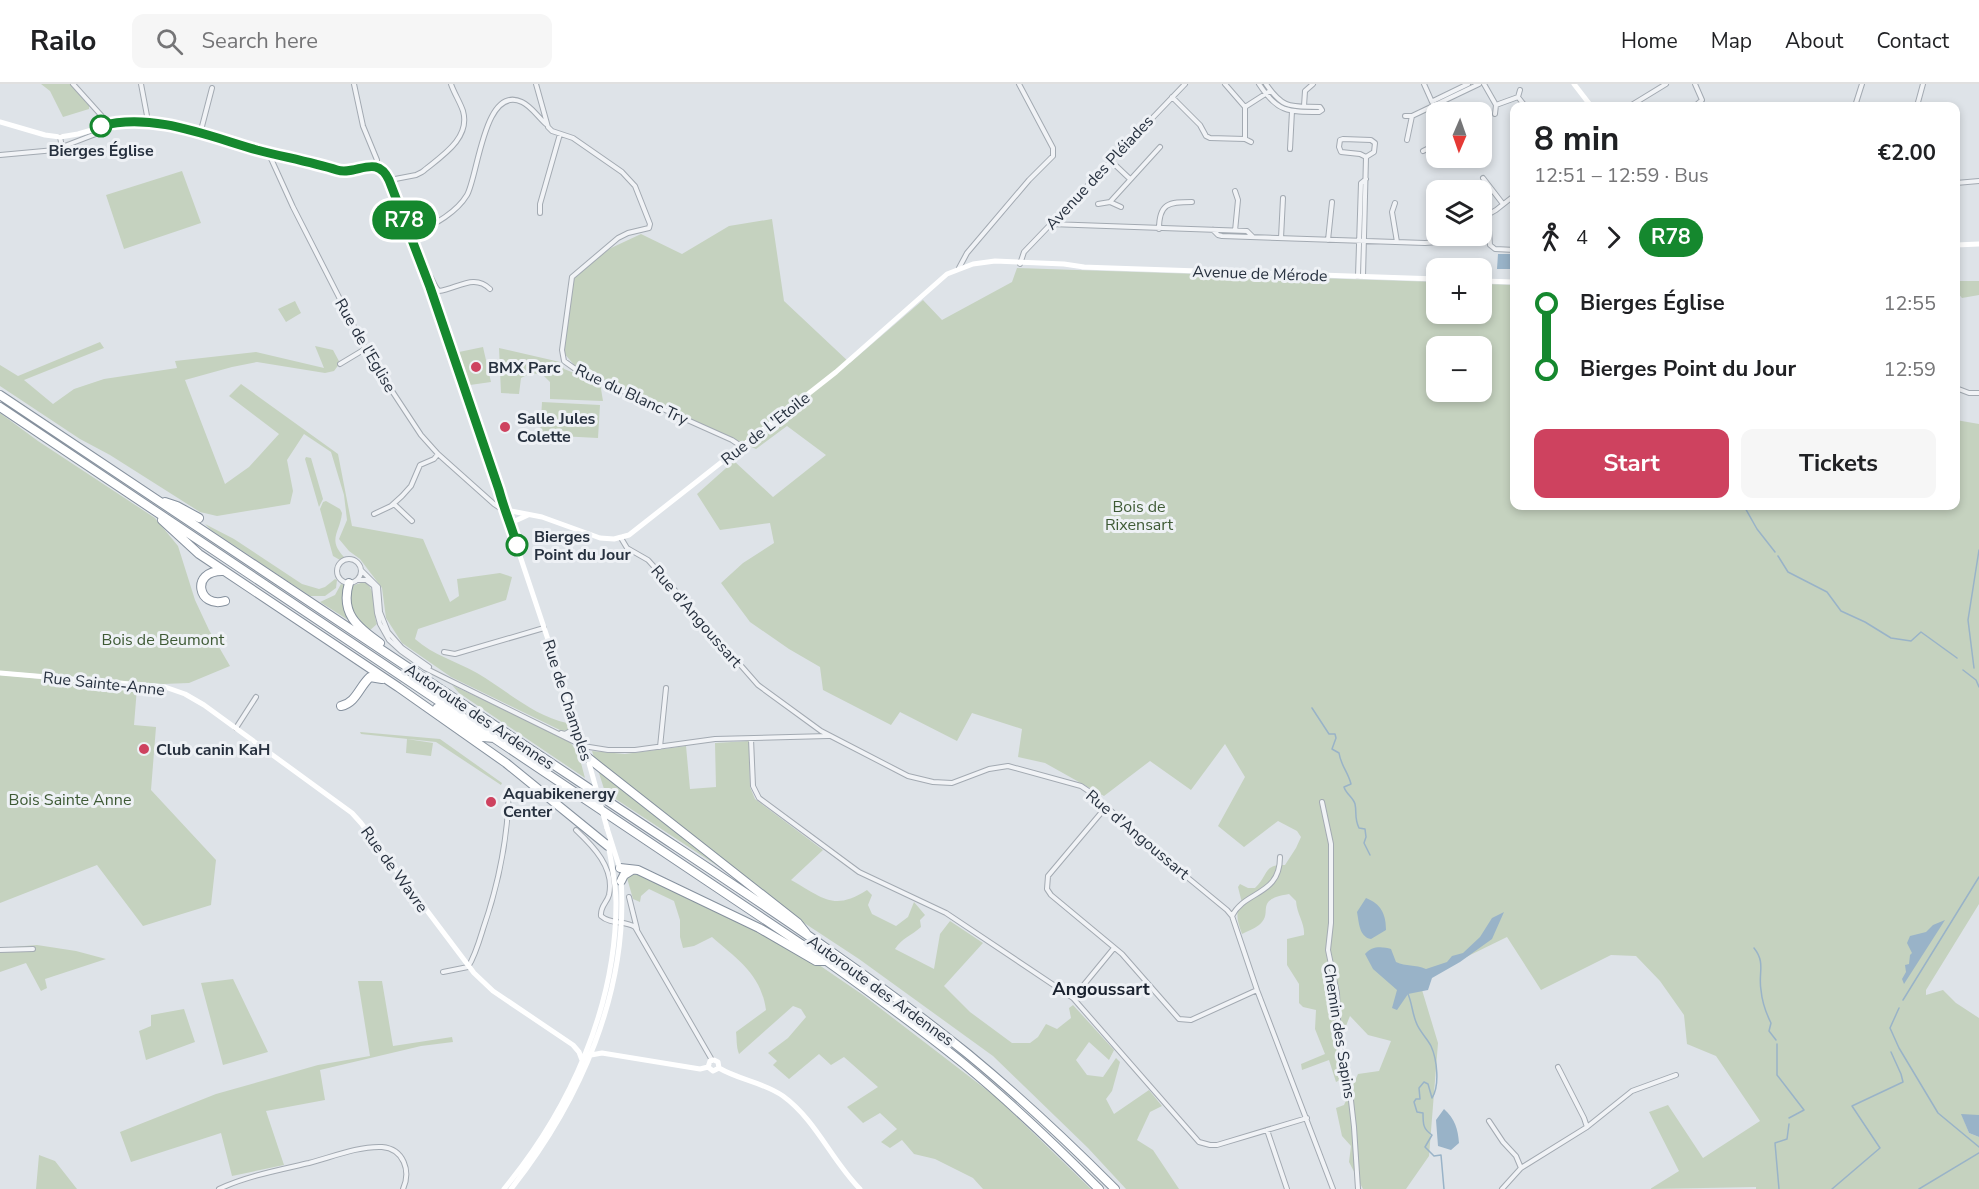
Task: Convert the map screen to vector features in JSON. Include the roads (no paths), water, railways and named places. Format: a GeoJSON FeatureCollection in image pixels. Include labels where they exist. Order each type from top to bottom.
{"type":"FeatureCollection","features":[{"type":"Feature","properties":{"kind":"highway","name":"Autoroute des Ardennes"},"geometry":{"type":"LineString","coordinates":[[0,395],[881,988],[969,1055],[1045,1122],[1114,1189]]}},
{"type":"Feature","properties":{"kind":"highway","name":"Autoroute des Ardennes"},"geometry":{"type":"LineString","coordinates":[[0,407],[828,962],[964,1064],[1031,1123],[1099,1189]]}},
{"type":"Feature","properties":{"kind":"highway"},"geometry":{"type":"LineString","coordinates":[[157,500],[177,506],[199,518]]}},
{"type":"Feature","properties":{"kind":"highway"},"geometry":{"type":"LineString","coordinates":[[149,507],[153,514],[179,537],[223,571],[386,680],[434,706],[483,737],[496,738]]}},
{"type":"Feature","properties":{"kind":"highway"},"geometry":{"type":"LineString","coordinates":[[223,571],[207,574],[201,587],[204,596],[210,602],[225,601]]}},
{"type":"Feature","properties":{"kind":"highway"},"geometry":{"type":"LineString","coordinates":[[349,583],[345,600],[347,611],[359,626],[382,644],[385,652]]}},
{"type":"Feature","properties":{"kind":"highway"},"geometry":{"type":"LineString","coordinates":[[341,706],[352,701],[370,677],[386,680]]}},
{"type":"Feature","properties":{"kind":"highway"},"geometry":{"type":"LineString","coordinates":[[398,687],[520,774],[591,830],[607,836]]}},
{"type":"Feature","properties":{"kind":"highway"},"geometry":{"type":"LineString","coordinates":[[588,760],[798,923],[811,939]]}},
{"type":"Feature","properties":{"kind":"highway"},"geometry":{"type":"LineString","coordinates":[[591,830],[607,836]]}},
{"type":"Feature","properties":{"kind":"highway"},"geometry":{"type":"LineString","coordinates":[[620,868],[633,869],[759,928],[816,961],[828,962]]}},
{"type":"Feature","properties":{"kind":"highway"},"geometry":{"type":"LineString","coordinates":[[621,881],[624,875],[633,869]]}},
{"type":"Feature","properties":{"kind":"street"},"geometry":{"type":"LineString","coordinates":[[73,84],[113,123]]}},
{"type":"Feature","properties":{"kind":"street"},"geometry":{"type":"LineString","coordinates":[[141,84],[148,121]]}},
{"type":"Feature","properties":{"kind":"street"},"geometry":{"type":"LineString","coordinates":[[354,84],[362,120],[377,160],[377,167]]}},
{"type":"Feature","properties":{"kind":"street"},"geometry":{"type":"LineString","coordinates":[[0,122],[45,135],[60,136],[78,134],[113,123],[148,121],[340,171],[377,167],[385,173],[389,180],[422,172],[456,142],[464,116],[451,84]]}},
{"type":"Feature","properties":{"kind":"street"},"geometry":{"type":"LineString","coordinates":[[536,84],[546,124]]}},
{"type":"Feature","properties":{"kind":"street"},"geometry":{"type":"LineString","coordinates":[[959,268],[968,253],[1029,180],[1053,156],[1053,148],[1019,84]]}},
{"type":"Feature","properties":{"kind":"street","name":"Avenue des Pléiades"},"geometry":{"type":"LineString","coordinates":[[1021,263],[1024,252],[1185,84]]}},
{"type":"Feature","properties":{"kind":"street"},"geometry":{"type":"LineString","coordinates":[[1226,84],[1245,107],[1245,139]]}},
{"type":"Feature","properties":{"kind":"street"},"geometry":{"type":"LineString","coordinates":[[1259,84],[1268,92],[1278,107],[1292,109],[1304,109],[1305,91],[1313,84]]}},
{"type":"Feature","properties":{"kind":"street"},"geometry":{"type":"LineString","coordinates":[[1266,84],[1268,92]]}},
{"type":"Feature","properties":{"kind":"street"},"geometry":{"type":"LineString","coordinates":[[1424,84],[1432,101],[1439,101],[1476,85]]}},
{"type":"Feature","properties":{"kind":"street"},"geometry":{"type":"LineString","coordinates":[[1439,101],[1468,84]]}},
{"type":"Feature","properties":{"kind":"street"},"geometry":{"type":"LineString","coordinates":[[1484,84],[1496,105],[1495,114]]}},
{"type":"Feature","properties":{"kind":"street"},"geometry":{"type":"LineString","coordinates":[[1574,84],[1588,102]]}},
{"type":"Feature","properties":{"kind":"street"},"geometry":{"type":"LineString","coordinates":[[1637,102],[1666,84]]}},
{"type":"Feature","properties":{"kind":"street"},"geometry":{"type":"LineString","coordinates":[[1695,84],[1702,100],[1700,102]]}},
{"type":"Feature","properties":{"kind":"street"},"geometry":{"type":"LineString","coordinates":[[1856,102],[1862,84]]}},
{"type":"Feature","properties":{"kind":"street"},"geometry":{"type":"LineString","coordinates":[[1918,102],[1923,85],[1928,84]]}},
{"type":"Feature","properties":{"kind":"street"},"geometry":{"type":"LineString","coordinates":[[200,134],[212,88]]}},
{"type":"Feature","properties":{"kind":"street"},"geometry":{"type":"LineString","coordinates":[[1518,97],[1520,90]]}},
{"type":"Feature","properties":{"kind":"street"},"geometry":{"type":"LineString","coordinates":[[1245,107],[1268,92]]}},
{"type":"Feature","properties":{"kind":"street"},"geometry":{"type":"LineString","coordinates":[[1172,97],[1200,125],[1206,136],[1245,139],[1251,142]]}},
{"type":"Feature","properties":{"kind":"street"},"geometry":{"type":"LineString","coordinates":[[1496,105],[1518,97]]}},
{"type":"Feature","properties":{"kind":"street"},"geometry":{"type":"LineString","coordinates":[[1518,97],[1522,102]]}},
{"type":"Feature","properties":{"kind":"street"},"geometry":{"type":"LineString","coordinates":[[411,237],[447,215],[463,201],[472,184],[479,152],[492,114],[498,105],[509,101],[520,101],[552,131],[560,134],[540,204],[540,213]]}},
{"type":"Feature","properties":{"kind":"street"},"geometry":{"type":"LineString","coordinates":[[1290,149],[1292,109]]}},
{"type":"Feature","properties":{"kind":"street"},"geometry":{"type":"LineString","coordinates":[[1405,116],[1412,116],[1426,110]]}},
{"type":"Feature","properties":{"kind":"street"},"geometry":{"type":"LineString","coordinates":[[1407,140],[1412,116]]}},
{"type":"Feature","properties":{"kind":"street"},"geometry":{"type":"LineString","coordinates":[[0,155],[49,152],[114,127],[113,123]]}},
{"type":"Feature","properties":{"kind":"street","name":"Rue du Blanc Try"},"geometry":{"type":"LineString","coordinates":[[560,134],[577,141],[608,160],[627,176],[637,190],[651,226],[618,238],[572,277],[562,350],[564,361],[579,371],[741,446]]}},
{"type":"Feature","properties":{"kind":"street"},"geometry":{"type":"LineString","coordinates":[[60,136],[62,147]]}},
{"type":"Feature","properties":{"kind":"street"},"geometry":{"type":"LineString","coordinates":[[1340,140],[1373,141],[1375,150],[1366,157],[1341,152],[1340,140]]}},
{"type":"Feature","properties":{"kind":"street"},"geometry":{"type":"LineString","coordinates":[[1110,202],[1160,147]]}},
{"type":"Feature","properties":{"kind":"street","name":"Rue de l'Eglise"},"geometry":{"type":"LineString","coordinates":[[267,152],[365,349],[422,435],[438,454],[494,504],[511,514]]}},
{"type":"Feature","properties":{"kind":"street"},"geometry":{"type":"LineString","coordinates":[[1360,276],[1366,157]]}},
{"type":"Feature","properties":{"kind":"street"},"geometry":{"type":"LineString","coordinates":[[1110,161],[1130,178]]}},
{"type":"Feature","properties":{"kind":"street"},"geometry":{"type":"LineString","coordinates":[[1483,178],[1503,204]]}},
{"type":"Feature","properties":{"kind":"street","name":"Rue de Champles"},"geometry":{"type":"LineString","coordinates":[[389,180],[511,514],[513,532],[588,760],[607,836]]}},
{"type":"Feature","properties":{"kind":"street"},"geometry":{"type":"LineString","coordinates":[[1960,183],[1979,181]]}},
{"type":"Feature","properties":{"kind":"street"},"geometry":{"type":"LineString","coordinates":[[1234,231],[1238,200],[1235,191]]}},
{"type":"Feature","properties":{"kind":"street"},"geometry":{"type":"LineString","coordinates":[[1281,238],[1283,198]]}},
{"type":"Feature","properties":{"kind":"street"},"geometry":{"type":"LineString","coordinates":[[1492,212],[1510,199]]}},
{"type":"Feature","properties":{"kind":"street"},"geometry":{"type":"LineString","coordinates":[[1098,204],[1110,202],[1121,207]]}},
{"type":"Feature","properties":{"kind":"street"},"geometry":{"type":"LineString","coordinates":[[1159,228],[1160,214],[1168,204],[1192,202]]}},
{"type":"Feature","properties":{"kind":"street"},"geometry":{"type":"LineString","coordinates":[[1329,240],[1332,202]]}},
{"type":"Feature","properties":{"kind":"street"},"geometry":{"type":"LineString","coordinates":[[1395,203],[1392,212],[1396,242]]}},
{"type":"Feature","properties":{"kind":"street"},"geometry":{"type":"LineString","coordinates":[[1062,211],[1066,225]]}},
{"type":"Feature","properties":{"kind":"street"},"geometry":{"type":"LineString","coordinates":[[1050,224],[1234,231],[1249,232],[1253,237]]}},
{"type":"Feature","properties":{"kind":"street"},"geometry":{"type":"LineString","coordinates":[[1213,230],[1219,236],[1426,243]]}},
{"type":"Feature","properties":{"kind":"street"},"geometry":{"type":"LineString","coordinates":[[1960,245],[1979,244]]}},
{"type":"Feature","properties":{"kind":"street"},"geometry":{"type":"LineString","coordinates":[[1490,246],[1510,249]]}},
{"type":"Feature","properties":{"kind":"street","name":"Rue de L'Etoile"},"geometry":{"type":"LineString","coordinates":[[621,537],[638,528],[836,372],[938,281],[959,268],[984,263],[1021,263]]}},
{"type":"Feature","properties":{"kind":"street","name":"Avenue de Mérode"},"geometry":{"type":"LineString","coordinates":[[1021,263],[1426,279]]}},
{"type":"Feature","properties":{"kind":"street"},"geometry":{"type":"LineString","coordinates":[[424,271],[439,291],[477,281],[490,289]]}},
{"type":"Feature","properties":{"kind":"street"},"geometry":{"type":"LineString","coordinates":[[1492,281],[1510,282]]}},
{"type":"Feature","properties":{"kind":"street"},"geometry":{"type":"LineString","coordinates":[[340,364],[365,349]]}},
{"type":"Feature","properties":{"kind":"street"},"geometry":{"type":"LineString","coordinates":[[1960,390],[1968,393],[1979,393]]}},
{"type":"Feature","properties":{"kind":"street"},"geometry":{"type":"LineString","coordinates":[[374,514],[394,504],[411,486],[420,465],[434,459],[438,454]]}},
{"type":"Feature","properties":{"kind":"street"},"geometry":{"type":"LineString","coordinates":[[394,504],[412,520]]}},
{"type":"Feature","properties":{"kind":"street"},"geometry":{"type":"LineString","coordinates":[[511,514],[542,517],[600,538],[621,537]]}},
{"type":"Feature","properties":{"kind":"street","name":"Rue d'Angoussart"},"geometry":{"type":"LineString","coordinates":[[621,537],[627,548],[648,560],[758,685],[828,735],[912,778],[952,783],[989,769],[1008,766],[1081,786],[1093,794],[1142,840],[1210,895],[1232,916],[1257,990],[1334,1189]]}},
{"type":"Feature","properties":{"kind":"street"},"geometry":{"type":"LineString","coordinates":[[432,670],[425,668],[389,640],[378,620],[374,586],[366,580],[349,583],[342,581],[338,574],[341,562],[354,560],[378,587],[380,612],[388,632],[402,648],[432,670],[476,694],[583,746],[616,751],[715,739],[828,735]]}},
{"type":"Feature","properties":{"kind":"street"},"geometry":{"type":"LineString","coordinates":[[357,580],[362,570]]}},
{"type":"Feature","properties":{"kind":"street"},"geometry":{"type":"LineString","coordinates":[[444,652],[451,654],[465,651],[544,628]]}},
{"type":"Feature","properties":{"kind":"street","name":"Rue Sainte-Anne"},"geometry":{"type":"LineString","coordinates":[[0,674],[165,687],[186,694],[204,705]]}},
{"type":"Feature","properties":{"kind":"street"},"geometry":{"type":"LineString","coordinates":[[660,747],[666,688]]}},
{"type":"Feature","properties":{"kind":"street"},"geometry":{"type":"LineString","coordinates":[[236,728],[256,697]]}},
{"type":"Feature","properties":{"kind":"street","name":"Rue de Wavre"},"geometry":{"type":"LineString","coordinates":[[204,705],[353,814],[468,967],[493,991],[573,1046],[579,1052],[582,1060]]}},
{"type":"Feature","properties":{"kind":"street"},"geometry":{"type":"LineString","coordinates":[[564,734],[572,730],[575,722]]}},
{"type":"Feature","properties":{"kind":"street"},"geometry":{"type":"LineString","coordinates":[[552,730],[580,738]]}},
{"type":"Feature","properties":{"kind":"street"},"geometry":{"type":"LineString","coordinates":[[751,739],[753,786],[755,793],[763,802],[859,872],[946,913],[1073,998],[1199,1142],[1217,1144],[1307,1118]]}},
{"type":"Feature","properties":{"kind":"street"},"geometry":{"type":"LineString","coordinates":[[443,972],[468,967],[490,909],[502,860],[509,789]]}},
{"type":"Feature","properties":{"kind":"street","name":"Chemin des Sapins"},"geometry":{"type":"LineString","coordinates":[[1322,802],[1331,843],[1331,923],[1328,950],[1337,993],[1339,1044],[1348,1074],[1358,1189]]}},
{"type":"Feature","properties":{"kind":"street"},"geometry":{"type":"LineString","coordinates":[[1106,807],[1048,876],[1047,889],[1051,895],[1114,947],[1183,1021],[1191,1020],[1257,990]]}},
{"type":"Feature","properties":{"kind":"street"},"geometry":{"type":"LineString","coordinates":[[576,830],[597,852],[607,870],[610,891],[609,897],[601,908],[601,916],[606,920],[633,925],[638,931],[712,1060],[718,1062],[719,1068]]}},
{"type":"Feature","properties":{"kind":"street"},"geometry":{"type":"LineString","coordinates":[[511,1189],[551,1130],[594,1039],[618,922],[621,881],[620,868],[615,863],[607,836]]}},
{"type":"Feature","properties":{"kind":"street"},"geometry":{"type":"LineString","coordinates":[[607,836],[618,922]]}},
{"type":"Feature","properties":{"kind":"street"},"geometry":{"type":"LineString","coordinates":[[1232,916],[1236,910],[1262,892],[1275,879],[1280,857]]}},
{"type":"Feature","properties":{"kind":"street"},"geometry":{"type":"LineString","coordinates":[[629,897],[638,931]]}},
{"type":"Feature","properties":{"kind":"street"},"geometry":{"type":"LineString","coordinates":[[1073,998],[1114,947]]}},
{"type":"Feature","properties":{"kind":"street"},"geometry":{"type":"LineString","coordinates":[[0,950],[33,949]]}},
{"type":"Feature","properties":{"kind":"street"},"geometry":{"type":"LineString","coordinates":[[573,1046],[585,1045],[594,1039]]}},
{"type":"Feature","properties":{"kind":"street"},"geometry":{"type":"LineString","coordinates":[[594,1039],[602,1053]]}},
{"type":"Feature","properties":{"kind":"street"},"geometry":{"type":"LineString","coordinates":[[504,1189],[552,1119],[582,1060],[588,1053],[602,1053],[699,1069],[708,1067]]}},
{"type":"Feature","properties":{"kind":"street"},"geometry":{"type":"LineString","coordinates":[[708,1067],[712,1060]]}},
{"type":"Feature","properties":{"kind":"street"},"geometry":{"type":"LineString","coordinates":[[708,1067],[713,1071],[719,1068],[754,1081],[783,1096],[807,1120],[860,1189]]}},
{"type":"Feature","properties":{"kind":"street"},"geometry":{"type":"LineString","coordinates":[[1558,1067],[1582,1112],[1587,1127]]}},
{"type":"Feature","properties":{"kind":"street"},"geometry":{"type":"LineString","coordinates":[[1502,1189],[1521,1168],[1587,1127],[1633,1090],[1676,1075]]}},
{"type":"Feature","properties":{"kind":"street"},"geometry":{"type":"LineString","coordinates":[[1489,1121],[1516,1156],[1521,1168]]}},
{"type":"Feature","properties":{"kind":"street"},"geometry":{"type":"LineString","coordinates":[[1267,1130],[1287,1189]]}},
{"type":"Feature","properties":{"kind":"street"},"geometry":{"type":"LineString","coordinates":[[219,1189],[240,1181],[347,1153],[382,1148],[395,1152],[405,1163],[406,1180],[403,1189]]}},
{"type":"Feature","properties":{"kind":"water"},"geometry":{"type":"Polygon","coordinates":[[[1498,254],[1510,254],[1510,269],[1497,269],[1498,254]]]}},
{"type":"Feature","properties":{"kind":"water"},"geometry":{"type":"Polygon","coordinates":[[[1366,898],[1379,907],[1384,914],[1386,924],[1386,930],[1371,939],[1362,932],[1357,912],[1366,898]]]}},
{"type":"Feature","properties":{"kind":"water"},"geometry":{"type":"Polygon","coordinates":[[[1504,912],[1492,939],[1460,962],[1432,978],[1428,990],[1408,994],[1397,1010],[1392,1008],[1397,990],[1373,969],[1365,954],[1367,951],[1377,947],[1391,949],[1396,962],[1426,969],[1447,962],[1452,956],[1463,953],[1480,937],[1492,918],[1504,912]]]}},
{"type":"Feature","properties":{"kind":"water"},"geometry":{"type":"Polygon","coordinates":[[[1945,920],[1904,984],[1902,979],[1906,972],[1905,965],[1909,964],[1912,953],[1907,943],[1910,936],[1926,932],[1933,925],[1945,920]]]}},
{"type":"Feature","properties":{"kind":"water"},"geometry":{"type":"Polygon","coordinates":[[[1444,1109],[1453,1120],[1458,1133],[1459,1143],[1451,1150],[1438,1146],[1436,1120],[1444,1109]]]}},
{"type":"Feature","properties":{"kind":"water"},"geometry":{"type":"Polygon","coordinates":[[[1961,1114],[1979,1115],[1979,1137],[1969,1133],[1961,1114]]]}},
{"type":"Feature","properties":{"kind":"waterway"},"geometry":{"type":"LineString","coordinates":[[1746,510],[1757,529],[1775,552]]}},
{"type":"Feature","properties":{"kind":"waterway"},"geometry":{"type":"LineString","coordinates":[[1974,668],[1968,620],[1979,550]]}},
{"type":"Feature","properties":{"kind":"waterway"},"geometry":{"type":"LineString","coordinates":[[1778,556],[1788,572],[1827,592],[1841,611],[1891,638],[1911,641],[1921,632],[1957,658]]}},
{"type":"Feature","properties":{"kind":"waterway"},"geometry":{"type":"LineString","coordinates":[[1963,670],[1976,680],[1979,687]]}},
{"type":"Feature","properties":{"kind":"waterway"},"geometry":{"type":"LineString","coordinates":[[1312,708],[1329,734],[1335,734],[1332,749],[1339,753],[1350,780],[1351,784],[1344,787],[1355,804],[1359,828],[1365,829],[1364,843],[1370,855]]}},
{"type":"Feature","properties":{"kind":"waterway"},"geometry":{"type":"LineString","coordinates":[[1903,1000],[1979,877]]}},
{"type":"Feature","properties":{"kind":"waterway"},"geometry":{"type":"LineString","coordinates":[[1754,948],[1761,963],[1760,984],[1764,1007],[1771,1023],[1769,1031],[1776,1040]]}},
{"type":"Feature","properties":{"kind":"waterway"},"geometry":{"type":"LineString","coordinates":[[1408,994],[1417,1025],[1431,1046],[1435,1058],[1437,1080],[1432,1098],[1428,1084],[1424,1082],[1419,1088],[1420,1099],[1414,1102],[1417,1112],[1423,1113],[1425,1128],[1432,1135],[1425,1147],[1434,1156],[1441,1155],[1444,1189]]}},
{"type":"Feature","properties":{"kind":"waterway"},"geometry":{"type":"LineString","coordinates":[[1899,1008],[1890,1028],[1899,1048],[1938,1113],[1979,1147]]}},
{"type":"Feature","properties":{"kind":"waterway"},"geometry":{"type":"LineString","coordinates":[[1777,1044],[1777,1075],[1804,1110],[1789,1118]]}},
{"type":"Feature","properties":{"kind":"waterway"},"geometry":{"type":"LineString","coordinates":[[1832,1189],[1880,1148],[1852,1106],[1903,1082],[1891,1052]]}},
{"type":"Feature","properties":{"kind":"waterway"},"geometry":{"type":"LineString","coordinates":[[1779,1189],[1775,1143],[1787,1139],[1789,1124]]}},
{"type":"Feature","properties":{"kind":"waterway"},"geometry":{"type":"LineString","coordinates":[[1919,1189],[1979,1153]]}},
{"type":"Feature","properties":{"kind":"place","name":"Bierges Église"},"geometry":{"type":"Point","coordinates":[101,126]}},
{"type":"Feature","properties":{"kind":"place","name":"BMX Parc"},"geometry":{"type":"Point","coordinates":[476,367]}},
{"type":"Feature","properties":{"kind":"place","name":"Salle Jules Colette"},"geometry":{"type":"Point","coordinates":[505,427]}},
{"type":"Feature","properties":{"kind":"place","name":"Bierges Point du Jour"},"geometry":{"type":"Point","coordinates":[517,545]}},
{"type":"Feature","properties":{"kind":"place","name":"Club canin KaH"},"geometry":{"type":"Point","coordinates":[144,749]}},
{"type":"Feature","properties":{"kind":"place","name":"Aquabikenergy Center"},"geometry":{"type":"Point","coordinates":[491,802]}},
{"type":"Feature","properties":{"kind":"district","name":"Angoussart"},"geometry":{"type":"Point","coordinates":[1101,989]}},
{"type":"Feature","properties":{"kind":"park label","name":"Bois de Rixensart"},"geometry":{"type":"Point","coordinates":[1139,515]}},
{"type":"Feature","properties":{"kind":"park label","name":"Bois de Beumont"},"geometry":{"type":"Point","coordinates":[163,639]}},
{"type":"Feature","properties":{"kind":"park label","name":"Bois Sainte Anne"},"geometry":{"type":"Point","coordinates":[70,799]}}]}
